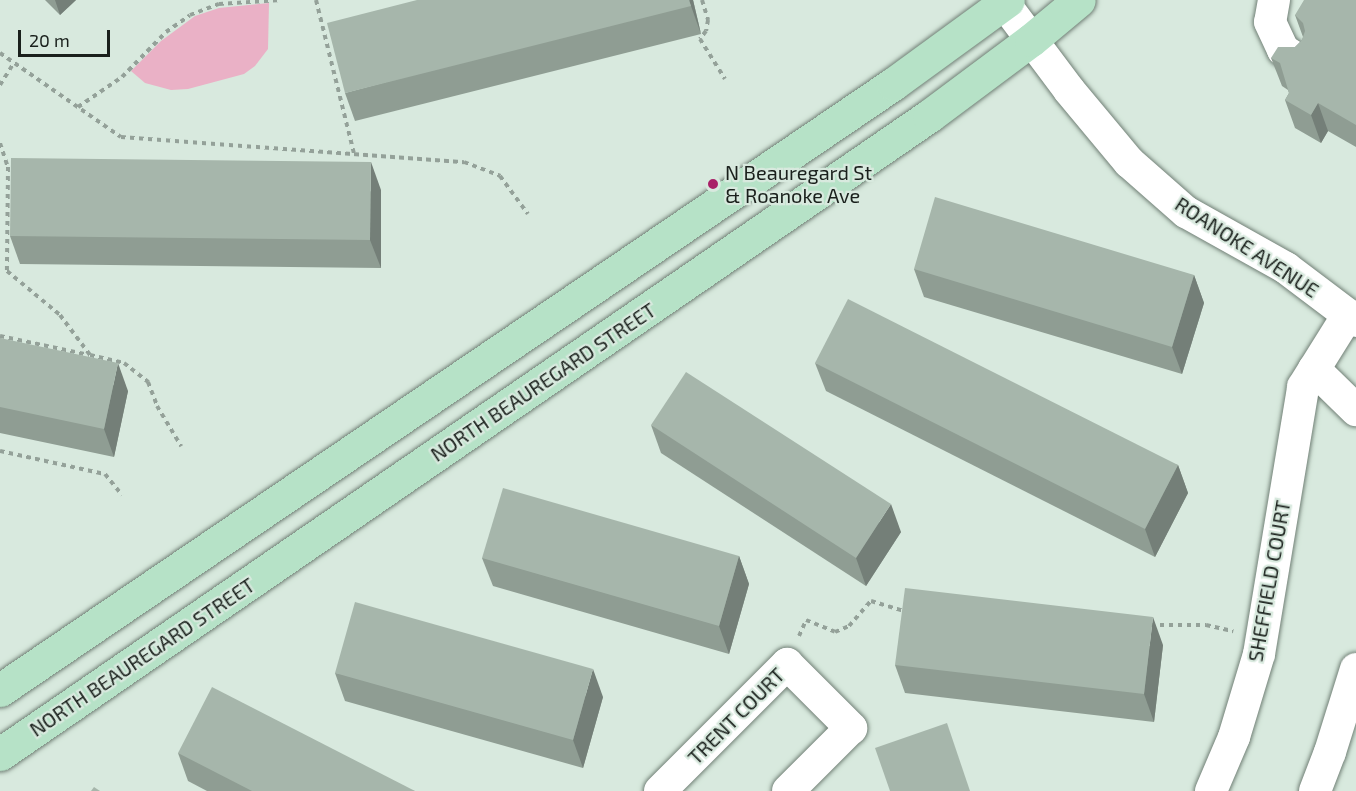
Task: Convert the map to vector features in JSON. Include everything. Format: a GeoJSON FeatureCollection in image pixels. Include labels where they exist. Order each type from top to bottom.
{"type":"FeatureCollection","features":[{"type":"Feature","properties":{"kind":"main road","name":"NORTH BEAUREGARD STREET"},"geometry":{"type":"LineString","coordinates":[[0,754],[929,116],[1031,40],[1079,0]]}},
{"type":"Feature","properties":{"kind":"main road"},"geometry":{"type":"LineString","coordinates":[[0,690],[893,84],[1006,2]]}},
{"type":"Feature","properties":{"kind":"street"},"geometry":{"type":"LineString","coordinates":[[1274,0],[1270,22],[1283,50],[1297,59]]}},
{"type":"Feature","properties":{"kind":"street","name":"ROANOKE AVENUE"},"geometry":{"type":"LineString","coordinates":[[1006,2],[1031,40],[1129,162],[1196,218],[1286,268],[1352,318]]}},
{"type":"Feature","properties":{"kind":"street","name":"SHEFFIELD COURT"},"geometry":{"type":"LineString","coordinates":[[1211,791],[1234,737],[1262,636],[1303,387],[1352,318]]}},
{"type":"Feature","properties":{"kind":"street"},"geometry":{"type":"LineString","coordinates":[[1314,369],[1356,410]]}},
{"type":"Feature","properties":{"kind":"street","name":"TRENT COURT"},"geometry":{"type":"LineString","coordinates":[[660,791],[787,664],[851,728],[788,791]]}},
{"type":"Feature","properties":{"kind":"street"},"geometry":{"type":"LineString","coordinates":[[1315,791],[1356,669]]}},
{"type":"Feature","properties":{"kind":"path"},"geometry":{"type":"LineString","coordinates":[[78,107],[122,77],[166,32],[190,15],[219,4],[280,0]]}},
{"type":"Feature","properties":{"kind":"path"},"geometry":{"type":"LineString","coordinates":[[316,0],[354,153]]}},
{"type":"Feature","properties":{"kind":"path"},"geometry":{"type":"LineString","coordinates":[[702,0],[708,20],[706,31],[700,39],[725,79]]}},
{"type":"Feature","properties":{"kind":"path"},"geometry":{"type":"LineString","coordinates":[[323,28],[334,25]]}},
{"type":"Feature","properties":{"kind":"path"},"geometry":{"type":"LineString","coordinates":[[0,52],[121,137],[464,162],[500,176],[528,214]]}},
{"type":"Feature","properties":{"kind":"path"},"geometry":{"type":"LineString","coordinates":[[0,85],[14,63]]}},
{"type":"Feature","properties":{"kind":"path"},"geometry":{"type":"LineString","coordinates":[[0,143],[8,167],[7,271],[60,315],[90,355]]}},
{"type":"Feature","properties":{"kind":"path"},"geometry":{"type":"LineString","coordinates":[[0,336],[124,363],[148,382],[157,406],[181,447]]}},
{"type":"Feature","properties":{"kind":"path"},"geometry":{"type":"LineString","coordinates":[[0,451],[105,474],[122,495]]}},
{"type":"Feature","properties":{"kind":"path"},"geometry":{"type":"LineString","coordinates":[[787,664],[806,620],[835,632],[849,626],[871,601],[902,612],[908,609]]}},
{"type":"Feature","properties":{"kind":"path"},"geometry":{"type":"LineString","coordinates":[[1145,626],[1162,623],[1206,625],[1262,636]]}},
{"type":"Feature","properties":{"kind":"shaded area"},"geometry":{"type":"Polygon","coordinates":[[[269,3],[268,49],[255,66],[244,74],[188,89],[171,90],[145,83],[131,71],[161,41],[195,16],[219,8],[269,3]]]}},
{"type":"Feature","properties":{"kind":"building"},"geometry":{"type":"Polygon","coordinates":[[[417,0],[689,0],[691,6],[345,93],[327,23],[417,0]]]}},
{"type":"Feature","properties":{"kind":"building"},"geometry":{"type":"Polygon","coordinates":[[[1304,0],[1356,0],[1356,125],[1318,103],[1311,115],[1285,100],[1289,93],[1280,63],[1271,58],[1278,47],[1295,47],[1302,40],[1305,31],[1303,23],[1295,15],[1304,0]]]}},
{"type":"Feature","properties":{"kind":"building"},"geometry":{"type":"Polygon","coordinates":[[[11,158],[371,162],[370,240],[10,236],[11,158]]]}},
{"type":"Feature","properties":{"kind":"building"},"geometry":{"type":"Polygon","coordinates":[[[935,197],[1194,275],[1172,347],[914,269],[935,197]]]}},
{"type":"Feature","properties":{"kind":"building"},"geometry":{"type":"Polygon","coordinates":[[[848,299],[1178,465],[1145,529],[815,363],[848,299]]]}},
{"type":"Feature","properties":{"kind":"building"},"geometry":{"type":"Polygon","coordinates":[[[0,338],[118,363],[104,429],[0,407],[0,338]]]}},
{"type":"Feature","properties":{"kind":"building"},"geometry":{"type":"Polygon","coordinates":[[[686,372],[891,504],[856,558],[651,425],[686,372]]]}},
{"type":"Feature","properties":{"kind":"building"},"geometry":{"type":"Polygon","coordinates":[[[503,488],[739,556],[719,626],[482,558],[503,488]]]}},
{"type":"Feature","properties":{"kind":"building"},"geometry":{"type":"Polygon","coordinates":[[[905,588],[1153,617],[1144,694],[895,665],[905,588]]]}},
{"type":"Feature","properties":{"kind":"building"},"geometry":{"type":"Polygon","coordinates":[[[355,602],[593,669],[573,740],[335,673],[355,602]]]}},
{"type":"Feature","properties":{"kind":"building"},"geometry":{"type":"Polygon","coordinates":[[[212,687],[415,791],[252,791],[178,753],[212,687]]]}},
{"type":"Feature","properties":{"kind":"building"},"geometry":{"type":"Polygon","coordinates":[[[947,723],[970,791],[890,791],[875,748],[947,723]]]}},
{"type":"Feature","properties":{"kind":"place","name":"N Beauregard St & Roanoke Ave"},"geometry":{"type":"Point","coordinates":[713,184]}}]}
